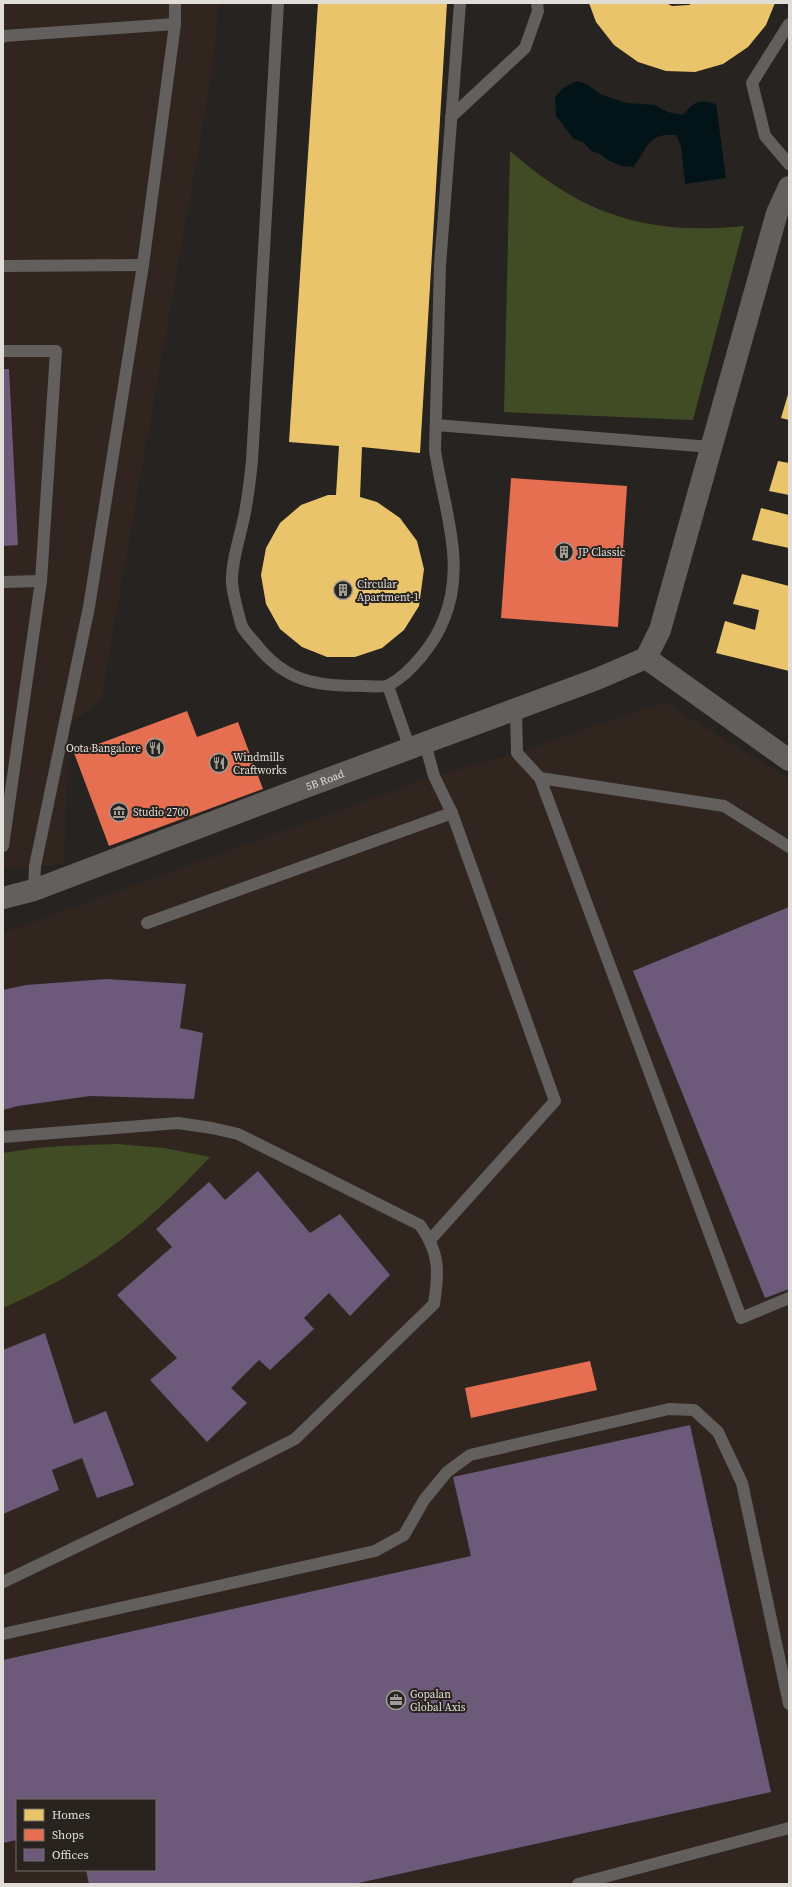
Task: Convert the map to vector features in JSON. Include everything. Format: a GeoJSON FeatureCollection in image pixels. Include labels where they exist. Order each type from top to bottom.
{"type":"FeatureCollection","features":[{"type":"Feature","properties":{"kind":"street"},"geometry":{"type":"LineString","coordinates":[[789,188],[777,213],[660,630],[646,658],[789,760]]}},
{"type":"Feature","properties":{"kind":"street","name":"5B Road"},"geometry":{"type":"LineString","coordinates":[[3,898],[34,890],[597,679],[646,658]]}},
{"type":"Feature","properties":{"kind":"lane"},"geometry":{"type":"LineString","coordinates":[[34,890],[35,866],[89,606],[143,265],[175,24],[175,3]]}},
{"type":"Feature","properties":{"kind":"lane"},"geometry":{"type":"LineString","coordinates":[[278,3],[252,461],[246,505],[232,582],[242,626],[264,655],[281,670],[296,678],[331,685],[388,686],[412,666],[432,644],[444,619],[451,594],[454,554],[450,522],[435,450],[440,266],[460,3]]}},
{"type":"Feature","properties":{"kind":"lane"},"geometry":{"type":"LineString","coordinates":[[451,117],[525,48],[538,11],[537,3]]}},
{"type":"Feature","properties":{"kind":"lane"},"geometry":{"type":"LineString","coordinates":[[3,38],[4,36],[175,24]]}},
{"type":"Feature","properties":{"kind":"lane"},"geometry":{"type":"LineString","coordinates":[[789,24],[752,83],[765,136],[789,164]]}},
{"type":"Feature","properties":{"kind":"lane"},"geometry":{"type":"LineString","coordinates":[[3,266],[143,265]]}},
{"type":"Feature","properties":{"kind":"lane"},"geometry":{"type":"LineString","coordinates":[[3,351],[56,351],[41,581],[3,846]]}},
{"type":"Feature","properties":{"kind":"lane"},"geometry":{"type":"LineString","coordinates":[[436,425],[711,447]]}},
{"type":"Feature","properties":{"kind":"lane"},"geometry":{"type":"LineString","coordinates":[[3,582],[41,581]]}},
{"type":"Feature","properties":{"kind":"lane"},"geometry":{"type":"LineString","coordinates":[[388,686],[452,813],[555,1102],[430,1240]]}},
{"type":"Feature","properties":{"kind":"lane"},"geometry":{"type":"LineString","coordinates":[[516,709],[517,753],[540,778],[741,1318],[789,1298]]}},
{"type":"Feature","properties":{"kind":"lane"},"geometry":{"type":"LineString","coordinates":[[540,778],[724,806],[789,847]]}},
{"type":"Feature","properties":{"kind":"lane"},"geometry":{"type":"LineString","coordinates":[[147,923],[452,813]]}},
{"type":"Feature","properties":{"kind":"lane"},"geometry":{"type":"LineString","coordinates":[[3,1137],[178,1123],[238,1134],[420,1225],[430,1240],[436,1258],[438,1280],[434,1304],[295,1440],[3,1582]]}},
{"type":"Feature","properties":{"kind":"lane"},"geometry":{"type":"LineString","coordinates":[[3,1634],[375,1551],[404,1535],[424,1500],[447,1472],[470,1455],[669,1409],[694,1410],[718,1432],[742,1483],[789,1704]]}},
{"type":"Feature","properties":{"kind":"lane"},"geometry":{"type":"LineString","coordinates":[[578,1884],[789,1828]]}},
{"type":"Feature","properties":{"kind":"shaded area"},"geometry":{"type":"Polygon","coordinates":[[[3,3],[219,3],[211,79],[101,700],[70,724],[64,865],[35,866],[11,870],[3,868],[3,3]]]}},
{"type":"Feature","properties":{"kind":"shaded area"},"geometry":{"type":"Polygon","coordinates":[[[577,81],[587,84],[600,94],[626,103],[655,105],[668,112],[683,115],[697,102],[716,104],[726,178],[685,184],[681,146],[676,135],[660,136],[654,139],[633,167],[621,166],[608,160],[600,154],[591,151],[584,143],[573,138],[556,116],[555,97],[563,88],[577,81]]]}},
{"type":"Feature","properties":{"kind":"shaded area"},"geometry":{"type":"Polygon","coordinates":[[[664,702],[789,778],[789,1884],[3,1884],[3,933],[434,776],[517,753],[664,702]]]}},
{"type":"Feature","properties":{"kind":"green space"},"geometry":{"type":"Polygon","coordinates":[[[510,151],[537,173],[564,191],[591,205],[618,216],[647,224],[677,228],[744,226],[693,420],[504,412],[510,151]]]}},
{"type":"Feature","properties":{"kind":"green space"},"geometry":{"type":"Polygon","coordinates":[[[117,1144],[164,1148],[210,1157],[163,1204],[115,1244],[90,1262],[63,1278],[34,1294],[3,1308],[3,1153],[46,1147],[117,1144]]]}},
{"type":"Feature","properties":{"kind":"building: Homes"},"geometry":{"type":"Polygon","coordinates":[[[318,3],[447,3],[420,453],[362,447],[360,497],[377,502],[400,518],[417,541],[424,569],[419,606],[404,630],[382,648],[355,657],[327,657],[302,647],[280,629],[266,604],[261,575],[266,548],[280,523],[301,505],[328,495],[336,495],[339,446],[289,442],[318,3]]]}},
{"type":"Feature","properties":{"kind":"building: Homes"},"geometry":{"type":"Polygon","coordinates":[[[589,3],[666,3],[672,6],[689,5],[692,3],[775,3],[766,25],[748,47],[723,64],[695,72],[666,71],[638,62],[614,45],[596,22],[589,3]]]}},
{"type":"Feature","properties":{"kind":"building: Homes"},"geometry":{"type":"Polygon","coordinates":[[[789,391],[789,420],[781,418],[789,391]]]}},
{"type":"Feature","properties":{"kind":"building: Homes"},"geometry":{"type":"Polygon","coordinates":[[[778,461],[789,463],[789,495],[769,491],[778,461]]]}},
{"type":"Feature","properties":{"kind":"building: Homes"},"geometry":{"type":"Polygon","coordinates":[[[761,508],[789,515],[789,548],[752,540],[761,508]]]}},
{"type":"Feature","properties":{"kind":"building: Homes"},"geometry":{"type":"Polygon","coordinates":[[[742,574],[789,586],[789,671],[716,653],[725,621],[755,630],[759,610],[733,604],[742,574]]]}},
{"type":"Feature","properties":{"kind":"building: Shops","name":"JP Classic"},"geometry":{"type":"Polygon","coordinates":[[[511,478],[627,486],[618,627],[501,618],[511,478]]]}},
{"type":"Feature","properties":{"kind":"building: Shops"},"geometry":{"type":"Polygon","coordinates":[[[187,711],[197,737],[238,722],[263,789],[109,846],[74,753],[187,711]]]}},
{"type":"Feature","properties":{"kind":"building: Shops"},"geometry":{"type":"Polygon","coordinates":[[[590,1361],[597,1390],[471,1418],[465,1388],[590,1361]]]}},
{"type":"Feature","properties":{"kind":"building: Offices"},"geometry":{"type":"Polygon","coordinates":[[[3,369],[9,369],[18,545],[3,546],[3,369]]]}},
{"type":"Feature","properties":{"kind":"building: Offices"},"geometry":{"type":"Polygon","coordinates":[[[789,907],[789,1289],[765,1298],[633,971],[789,907]]]}},
{"type":"Feature","properties":{"kind":"building: Offices"},"geometry":{"type":"Polygon","coordinates":[[[107,979],[186,984],[180,1028],[203,1033],[194,1099],[90,1096],[18,1106],[3,1110],[3,990],[26,985],[107,979]]]}},
{"type":"Feature","properties":{"kind":"building: Offices"},"geometry":{"type":"Polygon","coordinates":[[[258,1171],[310,1233],[340,1214],[390,1275],[350,1316],[329,1293],[304,1318],[314,1329],[270,1370],[259,1360],[231,1388],[247,1403],[207,1442],[150,1380],[177,1358],[117,1295],[172,1247],[156,1229],[209,1182],[225,1200],[258,1171]]]}},
{"type":"Feature","properties":{"kind":"building: Offices"},"geometry":{"type":"Polygon","coordinates":[[[45,1333],[74,1424],[106,1411],[134,1485],[97,1498],[82,1458],[52,1470],[59,1490],[3,1514],[3,1350],[45,1333]]]}},
{"type":"Feature","properties":{"kind":"building: Offices","name":"Gopalan Global Axis"},"geometry":{"type":"Polygon","coordinates":[[[690,1425],[771,1792],[354,1884],[89,1884],[86,1871],[156,1871],[156,1799],[16,1799],[16,1840],[3,1843],[3,1660],[471,1556],[453,1477],[690,1425]]]}},
{"type":"Feature","properties":{"kind":"place","name":"JP Classic"},"geometry":{"type":"Point","coordinates":[564,552]}},
{"type":"Feature","properties":{"kind":"place","name":"Circular Apartment-1"},"geometry":{"type":"Point","coordinates":[343,590]}},
{"type":"Feature","properties":{"kind":"place","name":"Oota Bangalore"},"geometry":{"type":"Point","coordinates":[155,748]}},
{"type":"Feature","properties":{"kind":"place","name":"Windmills Craftworks"},"geometry":{"type":"Point","coordinates":[219,763]}},
{"type":"Feature","properties":{"kind":"place","name":"Studio 2700"},"geometry":{"type":"Point","coordinates":[119,812]}},
{"type":"Feature","properties":{"kind":"place","name":"Gopalan Global Axis"},"geometry":{"type":"Point","coordinates":[396,1700]}}]}
